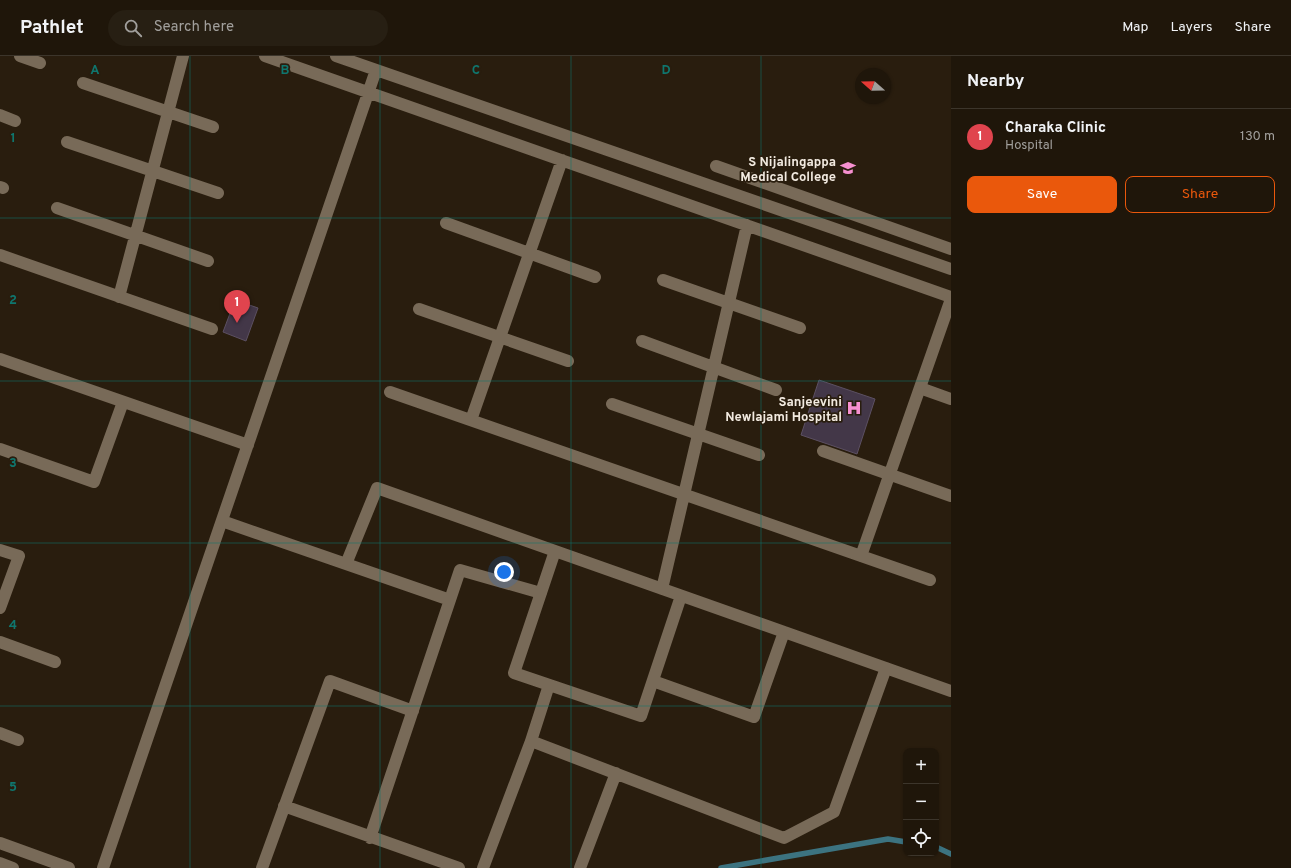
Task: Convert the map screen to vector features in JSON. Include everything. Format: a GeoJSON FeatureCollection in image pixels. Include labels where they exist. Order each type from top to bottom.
{"type":"FeatureCollection","features":[{"type":"Feature","properties":{"kind":"street"},"geometry":{"type":"LineString","coordinates":[[20,56],[40,63]]}},
{"type":"Feature","properties":{"kind":"street"},"geometry":{"type":"LineString","coordinates":[[119,297],[183,56]]}},
{"type":"Feature","properties":{"kind":"street"},"geometry":{"type":"LineString","coordinates":[[265,56],[951,298],[861,556]]}},
{"type":"Feature","properties":{"kind":"street"},"geometry":{"type":"LineString","coordinates":[[336,56],[951,269]]}},
{"type":"Feature","properties":{"kind":"street"},"geometry":{"type":"LineString","coordinates":[[103,868],[376,70]]}},
{"type":"Feature","properties":{"kind":"street"},"geometry":{"type":"LineString","coordinates":[[83,83],[213,127]]}},
{"type":"Feature","properties":{"kind":"street"},"geometry":{"type":"LineString","coordinates":[[0,115],[15,121]]}},
{"type":"Feature","properties":{"kind":"street"},"geometry":{"type":"LineString","coordinates":[[67,142],[218,193]]}},
{"type":"Feature","properties":{"kind":"street"},"geometry":{"type":"LineString","coordinates":[[471,420],[562,160]]}},
{"type":"Feature","properties":{"kind":"street"},"geometry":{"type":"LineString","coordinates":[[716,166],[951,249]]}},
{"type":"Feature","properties":{"kind":"street"},"geometry":{"type":"LineString","coordinates":[[57,208],[208,261]]}},
{"type":"Feature","properties":{"kind":"street"},"geometry":{"type":"LineString","coordinates":[[446,223],[595,277]]}},
{"type":"Feature","properties":{"kind":"street"},"geometry":{"type":"LineString","coordinates":[[662,589],[747,225]]}},
{"type":"Feature","properties":{"kind":"street"},"geometry":{"type":"LineString","coordinates":[[0,255],[212,329]]}},
{"type":"Feature","properties":{"kind":"street"},"geometry":{"type":"LineString","coordinates":[[663,280],[800,328]]}},
{"type":"Feature","properties":{"kind":"street"},"geometry":{"type":"LineString","coordinates":[[419,309],[568,361]]}},
{"type":"Feature","properties":{"kind":"street"},"geometry":{"type":"LineString","coordinates":[[642,341],[776,390]]}},
{"type":"Feature","properties":{"kind":"street"},"geometry":{"type":"LineString","coordinates":[[0,358],[248,445]]}},
{"type":"Feature","properties":{"kind":"street"},"geometry":{"type":"LineString","coordinates":[[920,388],[951,399]]}},
{"type":"Feature","properties":{"kind":"street"},"geometry":{"type":"LineString","coordinates":[[390,392],[930,580]]}},
{"type":"Feature","properties":{"kind":"street"},"geometry":{"type":"LineString","coordinates":[[0,449],[94,482],[123,402]]}},
{"type":"Feature","properties":{"kind":"street"},"geometry":{"type":"LineString","coordinates":[[612,404],[758,455]]}},
{"type":"Feature","properties":{"kind":"street"},"geometry":{"type":"LineString","coordinates":[[823,451],[951,496]]}},
{"type":"Feature","properties":{"kind":"street"},"geometry":{"type":"LineString","coordinates":[[346,564],[377,488],[951,691]]}},
{"type":"Feature","properties":{"kind":"street"},"geometry":{"type":"LineString","coordinates":[[222,521],[450,600]]}},
{"type":"Feature","properties":{"kind":"street"},"geometry":{"type":"LineString","coordinates":[[0,550],[19,556],[0,608]]}},
{"type":"Feature","properties":{"kind":"street"},"geometry":{"type":"LineString","coordinates":[[555,551],[514,673],[641,716],[681,596]]}},
{"type":"Feature","properties":{"kind":"street"},"geometry":{"type":"LineString","coordinates":[[370,838],[460,570],[541,592]]}},
{"type":"Feature","properties":{"kind":"street"},"geometry":{"type":"LineString","coordinates":[[653,681],[754,717],[784,632]]}},
{"type":"Feature","properties":{"kind":"street"},"geometry":{"type":"LineString","coordinates":[[0,642],[55,662]]}},
{"type":"Feature","properties":{"kind":"street"},"geometry":{"type":"LineString","coordinates":[[531,741],[784,838],[834,812],[886,668]]}},
{"type":"Feature","properties":{"kind":"street"},"geometry":{"type":"LineString","coordinates":[[262,868],[330,681],[413,711]]}},
{"type":"Feature","properties":{"kind":"street"},"geometry":{"type":"LineString","coordinates":[[483,868],[531,741],[549,685]]}},
{"type":"Feature","properties":{"kind":"street"},"geometry":{"type":"LineString","coordinates":[[0,733],[18,740]]}},
{"type":"Feature","properties":{"kind":"street"},"geometry":{"type":"LineString","coordinates":[[580,868],[616,773]]}},
{"type":"Feature","properties":{"kind":"street"},"geometry":{"type":"LineString","coordinates":[[284,806],[370,838],[459,868]]}},
{"type":"Feature","properties":{"kind":"street"},"geometry":{"type":"LineString","coordinates":[[0,843],[69,868]]}},
{"type":"Feature","properties":{"kind":"street"},"geometry":{"type":"LineString","coordinates":[[0,863],[14,868]]}},
{"type":"Feature","properties":{"kind":"building"},"geometry":{"type":"Polygon","coordinates":[[[235,300],[258,308],[246,341],[223,332],[235,300]]]}},
{"type":"Feature","properties":{"kind":"building"},"geometry":{"type":"Polygon","coordinates":[[[819,380],[875,399],[857,454],[801,435],[819,380]]]}},
{"type":"Feature","properties":{"kind":"waterway"},"geometry":{"type":"LineString","coordinates":[[721,868],[888,839],[903,842]]}},
{"type":"Feature","properties":{"kind":"waterway"},"geometry":{"type":"LineString","coordinates":[[939,848],[951,854]]}},
{"type":"Feature","properties":{"kind":"place","name":"S Nijalingappa Medical College"},"geometry":{"type":"Point","coordinates":[848,168]}},
{"type":"Feature","properties":{"kind":"place","name":"Charaka Clinic"},"geometry":{"type":"Point","coordinates":[237,323]}},
{"type":"Feature","properties":{"kind":"place","name":"Sanjeevini Newlajami Hospital"},"geometry":{"type":"Point","coordinates":[854,408]}}]}
